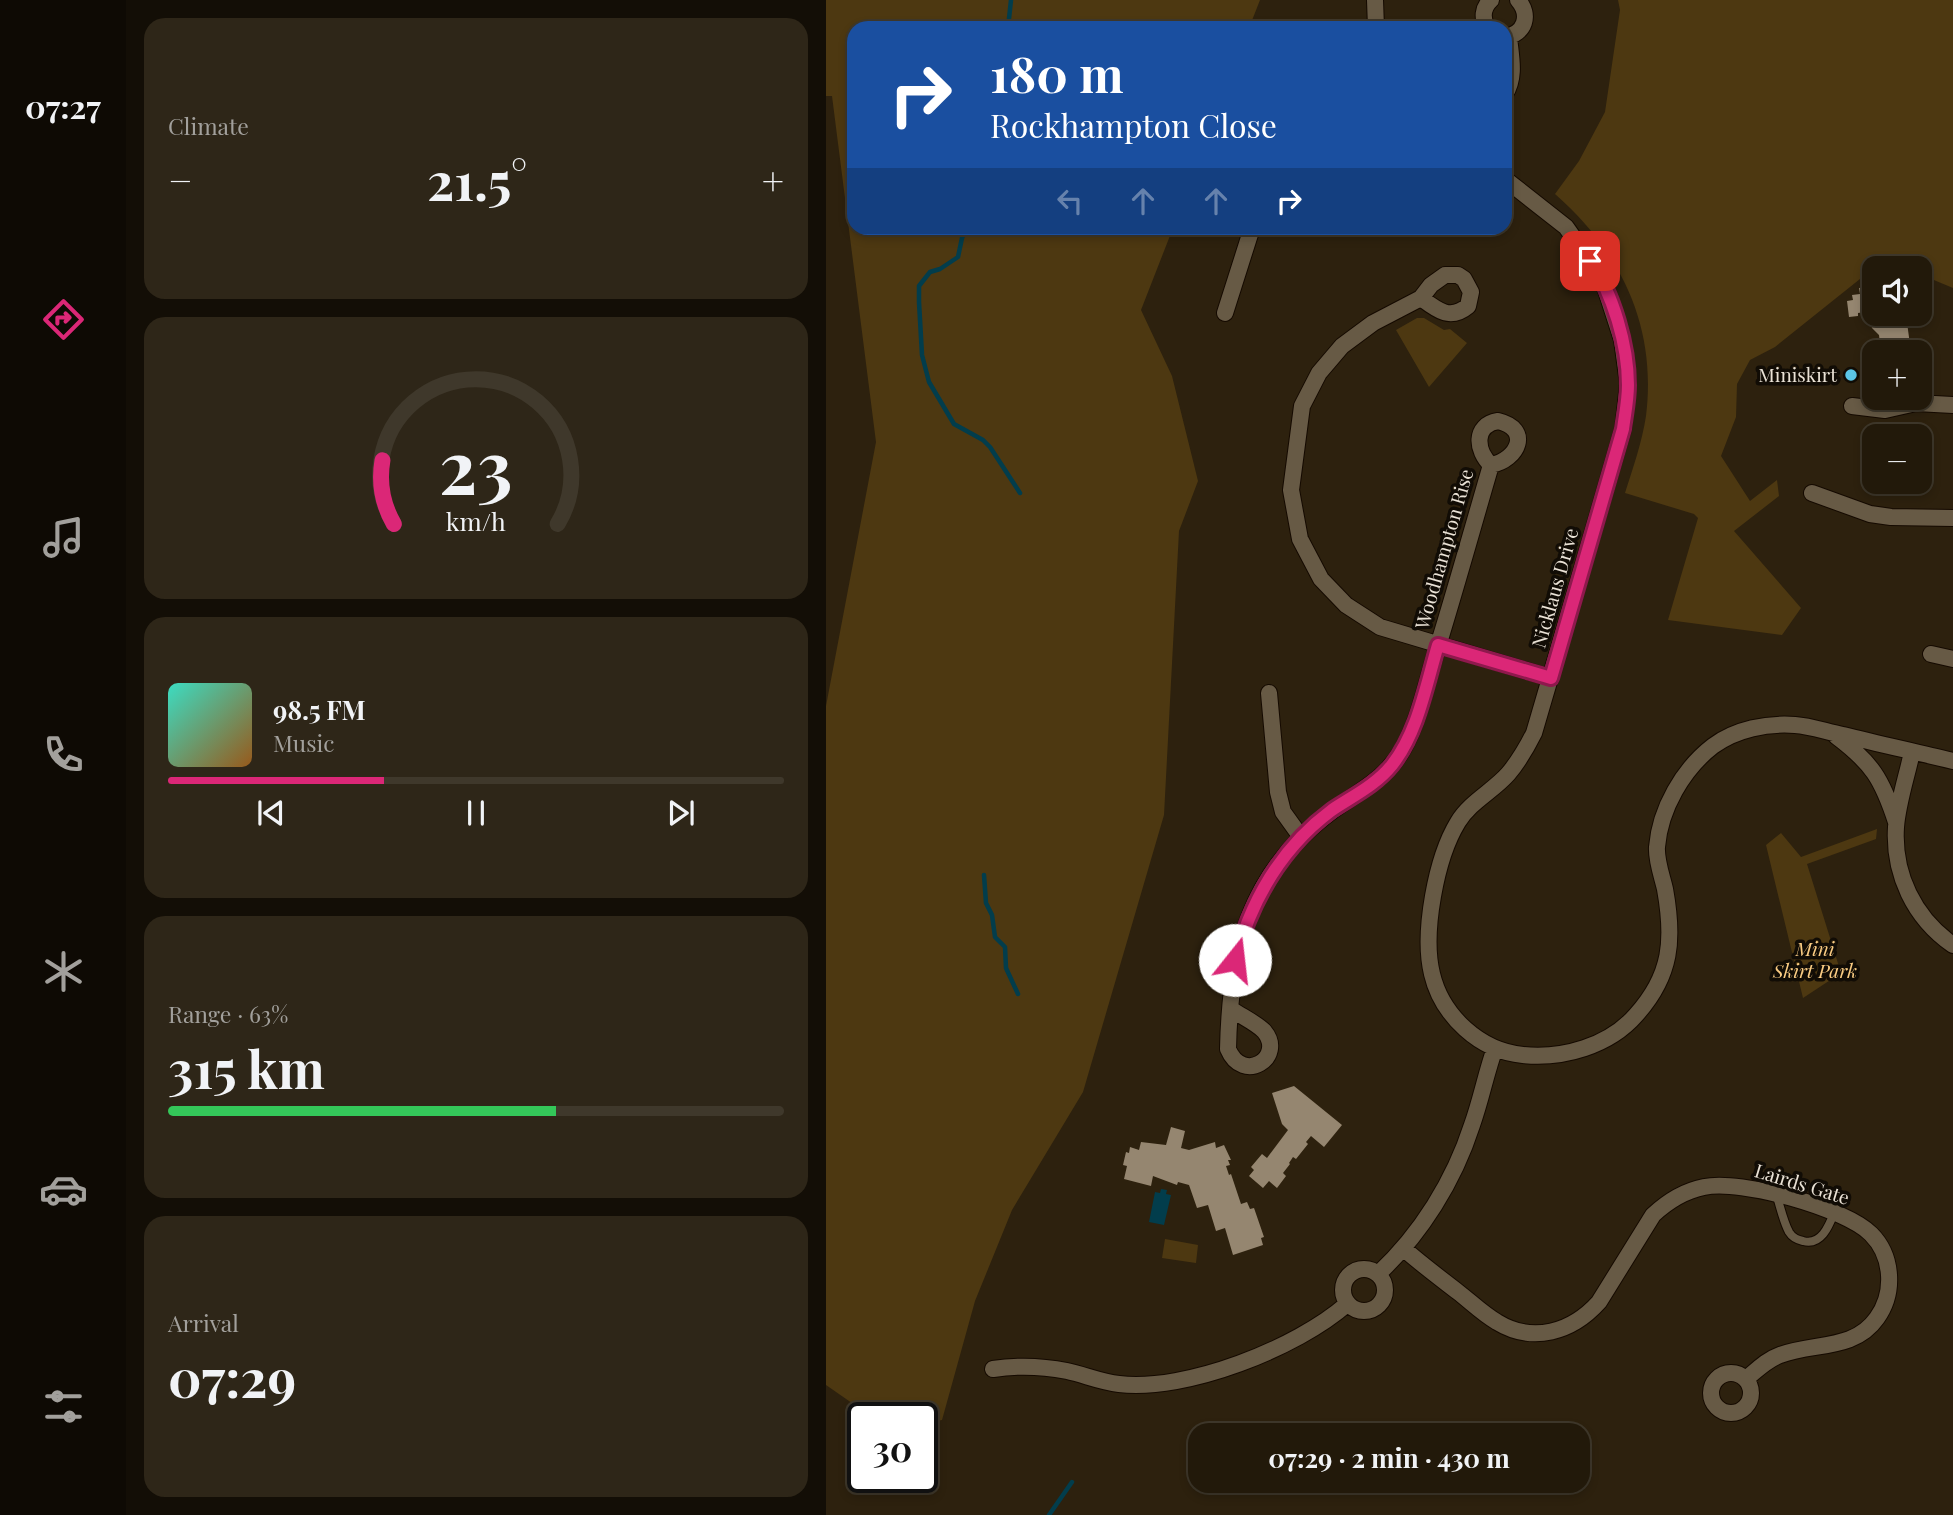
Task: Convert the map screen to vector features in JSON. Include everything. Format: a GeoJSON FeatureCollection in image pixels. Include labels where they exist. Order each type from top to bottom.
{"type":"FeatureCollection","features":[{"type":"Feature","properties":{"kind":"street"},"geometry":{"type":"LineString","coordinates":[[1375,0],[1376,21]]}},
{"type":"Feature","properties":{"kind":"street"},"geometry":{"type":"LineString","coordinates":[[1484,21],[1484,10],[1491,0]]}},
{"type":"Feature","properties":{"kind":"street"},"geometry":{"type":"LineString","coordinates":[[1512,36],[1518,34],[1524,27],[1526,18],[1525,9],[1518,0]]}},
{"type":"Feature","properties":{"kind":"street","name":"Nicklaus Drive"},"geometry":{"type":"LineString","coordinates":[[1512,185],[1566,227],[1602,278],[1619,326],[1628,384],[1623,429],[1534,733],[1523,755],[1507,775],[1478,799],[1459,821],[1444,850],[1434,890],[1429,943],[1432,974],[1441,998],[1454,1017],[1474,1036],[1494,1048],[1543,1056],[1574,1052],[1606,1038],[1635,1016],[1655,988],[1668,960],[1671,925],[1657,849],[1662,814],[1686,774],[1714,746],[1751,727],[1796,724],[1953,761]]}},
{"type":"Feature","properties":{"kind":"street"},"geometry":{"type":"LineString","coordinates":[[1225,313],[1250,235]]}},
{"type":"Feature","properties":{"kind":"street"},"geometry":{"type":"LineString","coordinates":[[1421,298],[1373,323],[1342,346],[1319,373],[1302,406],[1290,490],[1300,539],[1321,579],[1329,588],[1346,605],[1380,627],[1551,678]]}},
{"type":"Feature","properties":{"kind":"street"},"geometry":{"type":"LineString","coordinates":[[1852,405],[1885,410],[1916,403],[1953,405]]}},
{"type":"Feature","properties":{"kind":"street","name":"Woodhampton Rise"},"geometry":{"type":"LineString","coordinates":[[1231,1009],[1235,960],[1243,930],[1256,900],[1274,871],[1301,836],[1379,779],[1396,760],[1411,733],[1491,465]]}},
{"type":"Feature","properties":{"kind":"street"},"geometry":{"type":"LineString","coordinates":[[1812,493],[1881,516],[1953,518]]}},
{"type":"Feature","properties":{"kind":"street"},"geometry":{"type":"LineString","coordinates":[[1931,654],[1953,659]]}},
{"type":"Feature","properties":{"kind":"street"},"geometry":{"type":"LineString","coordinates":[[1269,693],[1278,792],[1283,812],[1301,836]]}},
{"type":"Feature","properties":{"kind":"street","name":"Nicklaus Drive"},"geometry":{"type":"LineString","coordinates":[[1832,733],[1864,758],[1874,771],[1887,794],[1896,824]]}},
{"type":"Feature","properties":{"kind":"street"},"geometry":{"type":"LineString","coordinates":[[1912,752],[1896,824],[1896,852],[1901,876],[1911,901],[1926,922],[1953,945]]}},
{"type":"Feature","properties":{"kind":"street"},"geometry":{"type":"LineString","coordinates":[[1378,1274],[1426,1218],[1454,1172],[1472,1125],[1494,1048]]}},
{"type":"Feature","properties":{"kind":"street","name":"Lairds Gate"},"geometry":{"type":"LineString","coordinates":[[1403,1248],[1494,1321],[1522,1333],[1552,1332],[1577,1322],[1588,1314],[1599,1302],[1644,1227],[1659,1210],[1678,1196],[1698,1188],[1718,1185],[1776,1194],[1858,1223],[1872,1235],[1887,1262],[1889,1289],[1882,1310],[1868,1329],[1852,1339],[1782,1354],[1765,1362],[1746,1379]]}},
{"type":"Feature","properties":{"kind":"street"},"geometry":{"type":"LineString","coordinates":[[1368,1269],[1378,1274],[1384,1284],[1385,1296],[1379,1306],[1368,1311],[1357,1311],[1347,1304],[1342,1295],[1343,1284],[1348,1275],[1368,1269]]}},
{"type":"Feature","properties":{"kind":"street"},"geometry":{"type":"LineString","coordinates":[[993,1369],[1016,1365],[1034,1366],[1106,1382],[1153,1384],[1225,1368],[1286,1344],[1347,1304]]}},
{"type":"Feature","properties":{"kind":"lane"},"geometry":{"type":"LineString","coordinates":[[1776,1194],[1790,1232],[1801,1241],[1810,1242],[1821,1236],[1829,1227],[1833,1213]]}},
{"type":"Feature","properties":{"kind":"green space"},"geometry":{"type":"Polygon","coordinates":[[[826,0],[1260,0],[1252,21],[847,21],[847,214],[832,96],[826,96],[826,0]]]}},
{"type":"Feature","properties":{"kind":"green space"},"geometry":{"type":"Polygon","coordinates":[[[1618,0],[1953,0],[1953,288],[1932,279],[1932,256],[1862,256],[1862,277],[1775,347],[1750,360],[1737,384],[1736,417],[1721,456],[1750,501],[1777,480],[1779,496],[1734,531],[1801,608],[1782,635],[1668,620],[1698,518],[1694,514],[1625,493],[1646,416],[1646,352],[1639,321],[1616,266],[1599,240],[1555,194],[1579,161],[1605,112],[1620,10],[1618,0]]]}},
{"type":"Feature","properties":{"kind":"green space"},"geometry":{"type":"Polygon","coordinates":[[[850,235],[1170,235],[1141,310],[1172,376],[1198,481],[1179,531],[1164,815],[1083,1092],[1012,1210],[975,1301],[942,1420],[938,1421],[938,1402],[850,1402],[826,1385],[826,706],[876,442],[850,235]]]}},
{"type":"Feature","properties":{"kind":"green space"},"geometry":{"type":"Polygon","coordinates":[[[1417,318],[1424,318],[1444,330],[1450,329],[1467,343],[1429,387],[1396,330],[1417,318]]]}},
{"type":"Feature","properties":{"kind":"green space","name":"Mini Skirt Park"},"geometry":{"type":"Polygon","coordinates":[[[1877,829],[1876,839],[1807,864],[1841,973],[1803,998],[1766,845],[1781,833],[1801,857],[1877,829]]]}},
{"type":"Feature","properties":{"kind":"green space"},"geometry":{"type":"Polygon","coordinates":[[[1165,1239],[1198,1245],[1196,1263],[1162,1258],[1165,1239]]]}},
{"type":"Feature","properties":{"kind":"water"},"geometry":{"type":"Polygon","coordinates":[[[1161,1189],[1167,1190],[1166,1194],[1171,1195],[1164,1225],[1149,1222],[1155,1192],[1160,1193],[1161,1189]]]}},
{"type":"Feature","properties":{"kind":"building"},"geometry":{"type":"Polygon","coordinates":[[[1859,288],[1862,288],[1862,312],[1849,317],[1847,301],[1853,300],[1852,295],[1860,294],[1859,288]]]}},
{"type":"Feature","properties":{"kind":"building"},"geometry":{"type":"Polygon","coordinates":[[[1907,326],[1909,340],[1880,340],[1879,335],[1872,328],[1907,326]]]}},
{"type":"Feature","properties":{"kind":"building"},"geometry":{"type":"Polygon","coordinates":[[[1294,1086],[1342,1125],[1324,1147],[1311,1136],[1296,1159],[1293,1157],[1289,1163],[1283,1173],[1286,1176],[1277,1188],[1269,1181],[1263,1188],[1249,1176],[1254,1170],[1251,1167],[1262,1154],[1267,1158],[1288,1130],[1282,1124],[1272,1093],[1294,1086]]]}},
{"type":"Feature","properties":{"kind":"building"},"geometry":{"type":"Polygon","coordinates":[[[1171,1127],[1185,1131],[1181,1148],[1189,1150],[1215,1142],[1216,1148],[1224,1145],[1231,1160],[1228,1160],[1230,1165],[1226,1166],[1229,1175],[1231,1174],[1241,1204],[1247,1202],[1250,1209],[1254,1208],[1264,1237],[1261,1238],[1263,1245],[1233,1255],[1225,1228],[1216,1231],[1208,1205],[1197,1208],[1189,1185],[1178,1182],[1177,1185],[1153,1176],[1151,1186],[1124,1179],[1127,1166],[1123,1165],[1130,1147],[1139,1150],[1141,1142],[1166,1145],[1171,1127]]]}},
{"type":"Feature","properties":{"kind":"waterway"},"geometry":{"type":"LineString","coordinates":[[1009,21],[1011,0]]}},
{"type":"Feature","properties":{"kind":"waterway"},"geometry":{"type":"LineString","coordinates":[[964,235],[958,257],[930,272],[919,286],[922,355],[929,382],[954,424],[983,440],[990,447],[1020,493]]}},
{"type":"Feature","properties":{"kind":"waterway"},"geometry":{"type":"LineString","coordinates":[[984,875],[986,903],[992,915],[995,937],[1005,947],[1006,968],[1018,994]]}},
{"type":"Feature","properties":{"kind":"waterway"},"geometry":{"type":"LineString","coordinates":[[1049,1515],[1072,1482]]}},
{"type":"Feature","properties":{"kind":"place","name":"Miniskirt"},"geometry":{"type":"Point","coordinates":[1851,375]}},
{"type":"Feature","properties":{"kind":"route"},"geometry":{"type":"LineString","coordinates":[[1235,960],[1243,930],[1256,900],[1301,836],[1379,779],[1401,752],[1411,733],[1438,645],[1551,678],[1623,429],[1628,384],[1619,326],[1602,278],[1590,261]]}}]}
